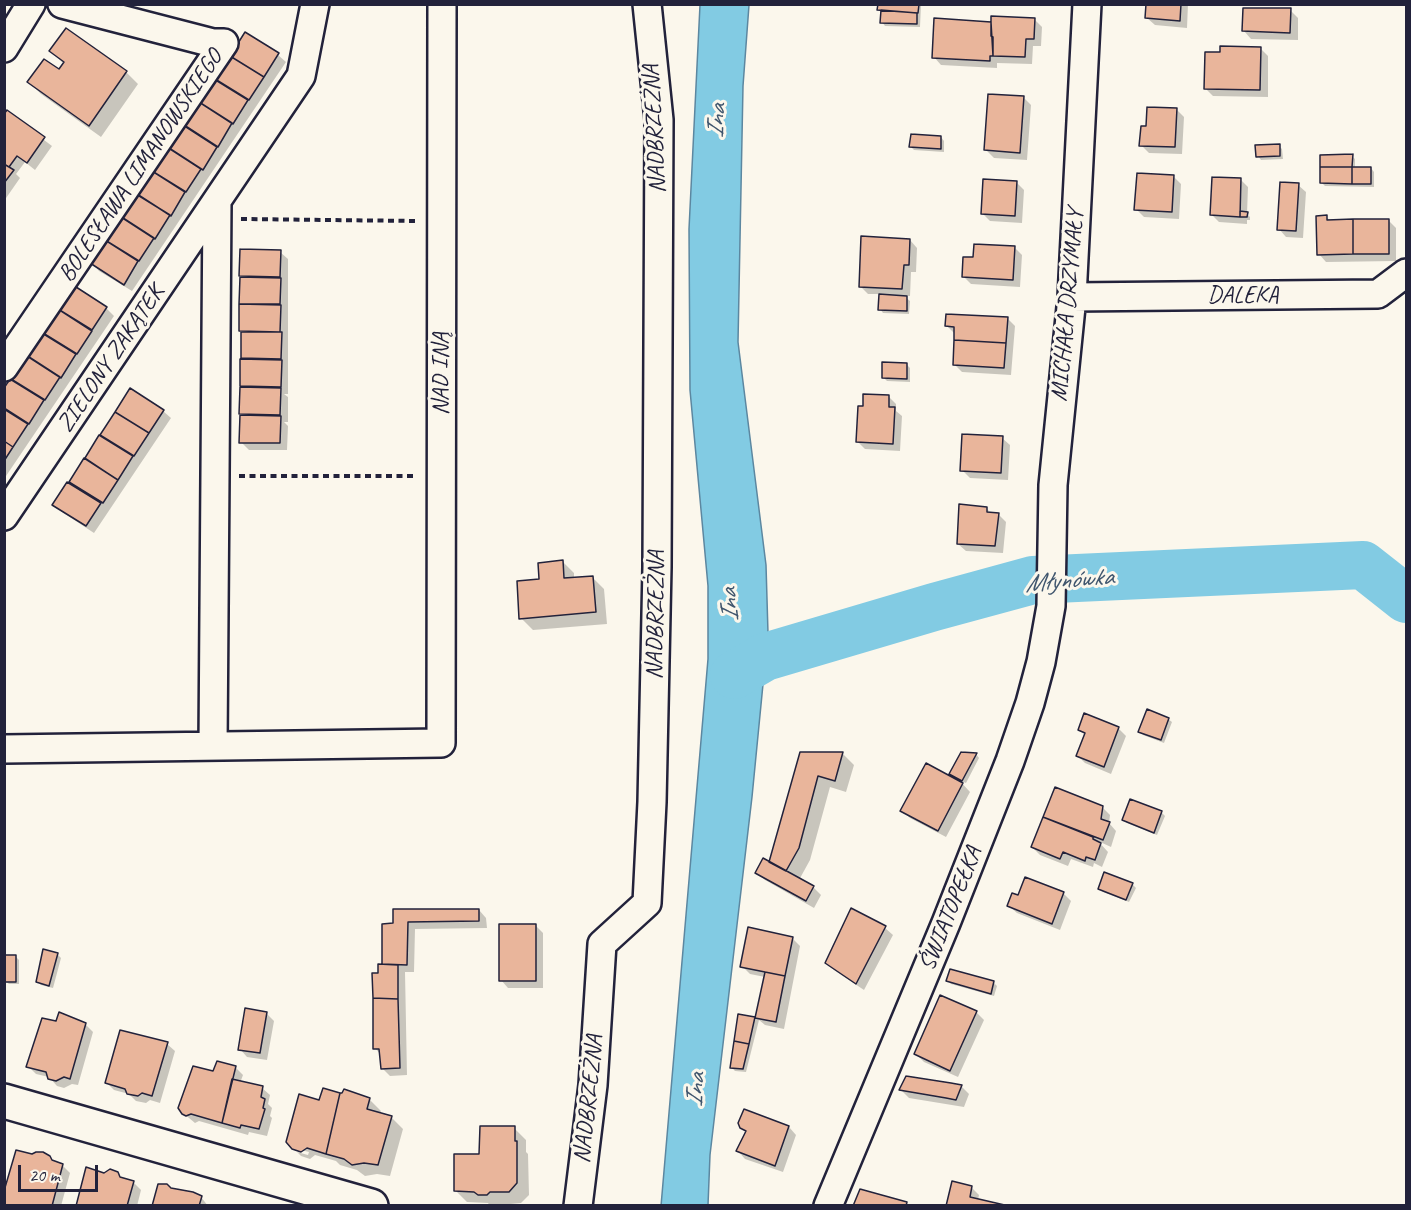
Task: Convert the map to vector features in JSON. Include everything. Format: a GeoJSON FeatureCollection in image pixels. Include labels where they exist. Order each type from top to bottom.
{"type":"FeatureCollection","features":[{"type":"Feature","properties":{"kind":"street"},"geometry":{"type":"LineString","coordinates":[[4,48],[31,4]]}},
{"type":"Feature","properties":{"kind":"street","name":"BOLESŁAWA LIMANOWSKIEGO"},"geometry":{"type":"LineString","coordinates":[[4,367],[224,43],[213,43],[62,4]]}},
{"type":"Feature","properties":{"kind":"street","name":"ZIELONY ZAKĄTEK"},"geometry":{"type":"LineString","coordinates":[[4,516],[217,210],[302,76],[315,4]]}},
{"type":"Feature","properties":{"kind":"street","name":"NAD INĄ"},"geometry":{"type":"LineString","coordinates":[[213,746],[441,743],[442,4]]}},
{"type":"Feature","properties":{"kind":"street","name":"NADBRZEŻNA"},"geometry":{"type":"LineString","coordinates":[[578,1206],[593,1084],[602,944],[647,903],[652,802],[657,579],[659,120],[647,4]]}},
{"type":"Feature","properties":{"kind":"street","name":"MICHAŁA DRZYMAŁY"},"geometry":{"type":"LineString","coordinates":[[1051,606],[1053,485],[1072,297],[1087,4]]}},
{"type":"Feature","properties":{"kind":"street"},"geometry":{"type":"LineString","coordinates":[[4,749],[213,746],[217,210]]}},
{"type":"Feature","properties":{"kind":"street","name":"DALEKA"},"geometry":{"type":"LineString","coordinates":[[1072,297],[1378,294],[1407,273]]}},
{"type":"Feature","properties":{"kind":"street","name":"ŚWIATOPEŁKA"},"geometry":{"type":"LineString","coordinates":[[828,1206],[946,923],[1010,761],[1041,662],[1051,606]]}},
{"type":"Feature","properties":{"kind":"street"},"geometry":{"type":"LineString","coordinates":[[4,1101],[371,1206]]}},
{"type":"Feature","properties":{"kind":"path"},"geometry":{"type":"LineString","coordinates":[[217,210],[441,221]]}},
{"type":"Feature","properties":{"kind":"path"},"geometry":{"type":"LineString","coordinates":[[215,476],[441,476]]}},
{"type":"Feature","properties":{"kind":"water","name":"Ina"},"geometry":{"type":"Polygon","coordinates":[[[700,5],[749,5],[743,86],[738,342],[766,565],[768,633],[752,797],[710,1155],[708,1205],[661,1206],[708,659],[708,586],[690,390],[689,229],[700,5]]]}},
{"type":"Feature","properties":{"kind":"building"},"geometry":{"type":"Polygon","coordinates":[[[878,4],[919,4],[918,13],[877,10],[878,4]]]}},
{"type":"Feature","properties":{"kind":"building"},"geometry":{"type":"Polygon","coordinates":[[[1146,4],[1181,4],[1180,21],[1145,18],[1146,4]]]}},
{"type":"Feature","properties":{"kind":"building"},"geometry":{"type":"Polygon","coordinates":[[[1243,8],[1291,8],[1290,33],[1242,31],[1243,8]]]}},
{"type":"Feature","properties":{"kind":"building"},"geometry":{"type":"Polygon","coordinates":[[[881,10],[917,13],[917,24],[880,23],[881,10]]]}},
{"type":"Feature","properties":{"kind":"building"},"geometry":{"type":"Polygon","coordinates":[[[991,16],[1035,18],[1034,39],[1026,39],[1025,57],[993,56],[991,16]]]}},
{"type":"Feature","properties":{"kind":"building"},"geometry":{"type":"Polygon","coordinates":[[[934,18],[991,22],[993,56],[990,56],[990,61],[932,58],[934,18]]]}},
{"type":"Feature","properties":{"kind":"building"},"geometry":{"type":"Polygon","coordinates":[[[66,28],[127,71],[89,126],[27,82],[44,59],[59,69],[64,62],[49,51],[66,28]]]}},
{"type":"Feature","properties":{"kind":"building"},"geometry":{"type":"Polygon","coordinates":[[[245,32],[279,53],[264,77],[230,56],[245,32]]]}},
{"type":"Feature","properties":{"kind":"building"},"geometry":{"type":"Polygon","coordinates":[[[1220,46],[1261,47],[1260,90],[1204,89],[1205,52],[1220,52],[1220,46]]]}},
{"type":"Feature","properties":{"kind":"building"},"geometry":{"type":"Polygon","coordinates":[[[230,56],[264,77],[249,100],[215,79],[230,56]]]}},
{"type":"Feature","properties":{"kind":"building"},"geometry":{"type":"Polygon","coordinates":[[[214,79],[248,100],[233,124],[199,102],[214,79]]]}},
{"type":"Feature","properties":{"kind":"building"},"geometry":{"type":"Polygon","coordinates":[[[988,94],[1024,96],[1020,153],[984,150],[988,94]]]}},
{"type":"Feature","properties":{"kind":"building"},"geometry":{"type":"Polygon","coordinates":[[[199,102],[232,123],[218,147],[184,125],[199,102]]]}},
{"type":"Feature","properties":{"kind":"building"},"geometry":{"type":"Polygon","coordinates":[[[1147,107],[1177,108],[1175,147],[1139,146],[1141,126],[1146,126],[1147,107]]]}},
{"type":"Feature","properties":{"kind":"building"},"geometry":{"type":"Polygon","coordinates":[[[7,110],[45,137],[27,163],[17,156],[9,167],[4,164],[4,114],[7,110]]]}},
{"type":"Feature","properties":{"kind":"building"},"geometry":{"type":"Polygon","coordinates":[[[183,125],[217,147],[203,170],[169,148],[183,125]]]}},
{"type":"Feature","properties":{"kind":"building"},"geometry":{"type":"Polygon","coordinates":[[[911,134],[941,136],[941,149],[909,147],[911,134]]]}},
{"type":"Feature","properties":{"kind":"building"},"geometry":{"type":"Polygon","coordinates":[[[1280,144],[1280,156],[1256,157],[1255,145],[1280,144]]]}},
{"type":"Feature","properties":{"kind":"building"},"geometry":{"type":"Polygon","coordinates":[[[167,147],[201,169],[186,192],[152,171],[167,147]]]}},
{"type":"Feature","properties":{"kind":"building"},"geometry":{"type":"Polygon","coordinates":[[[1353,154],[1352,167],[1320,167],[1320,155],[1353,154]]]}},
{"type":"Feature","properties":{"kind":"building"},"geometry":{"type":"Polygon","coordinates":[[[4,164],[14,170],[4,183],[4,164]]]}},
{"type":"Feature","properties":{"kind":"building"},"geometry":{"type":"Polygon","coordinates":[[[1320,167],[1352,167],[1352,184],[1320,183],[1320,167]]]}},
{"type":"Feature","properties":{"kind":"building"},"geometry":{"type":"Polygon","coordinates":[[[1352,167],[1371,167],[1371,184],[1352,184],[1352,167]]]}},
{"type":"Feature","properties":{"kind":"building"},"geometry":{"type":"Polygon","coordinates":[[[152,171],[185,192],[171,216],[137,194],[152,171]]]}},
{"type":"Feature","properties":{"kind":"building"},"geometry":{"type":"Polygon","coordinates":[[[1137,173],[1174,175],[1172,212],[1134,210],[1137,173]]]}},
{"type":"Feature","properties":{"kind":"building"},"geometry":{"type":"Polygon","coordinates":[[[1212,177],[1241,178],[1240,217],[1210,215],[1212,177]]]}},
{"type":"Feature","properties":{"kind":"building"},"geometry":{"type":"Polygon","coordinates":[[[983,179],[1017,181],[1015,216],[981,214],[983,179]]]}},
{"type":"Feature","properties":{"kind":"building"},"geometry":{"type":"Polygon","coordinates":[[[1280,182],[1299,183],[1296,231],[1277,230],[1280,182]]]}},
{"type":"Feature","properties":{"kind":"building"},"geometry":{"type":"Polygon","coordinates":[[[136,194],[170,215],[155,239],[121,217],[136,194]]]}},
{"type":"Feature","properties":{"kind":"building"},"geometry":{"type":"Polygon","coordinates":[[[1240,211],[1248,212],[1247,217],[1240,217],[1240,211]]]}},
{"type":"Feature","properties":{"kind":"building"},"geometry":{"type":"Polygon","coordinates":[[[1327,215],[1327,220],[1353,219],[1353,254],[1317,255],[1316,216],[1327,215]]]}},
{"type":"Feature","properties":{"kind":"building"},"geometry":{"type":"Polygon","coordinates":[[[120,216],[154,238],[139,261],[105,240],[120,216]]]}},
{"type":"Feature","properties":{"kind":"building"},"geometry":{"type":"Polygon","coordinates":[[[1353,219],[1389,219],[1389,254],[1353,254],[1353,219]]]}},
{"type":"Feature","properties":{"kind":"building"},"geometry":{"type":"Polygon","coordinates":[[[861,236],[910,239],[909,265],[904,265],[902,289],[859,287],[861,236]]]}},
{"type":"Feature","properties":{"kind":"building"},"geometry":{"type":"Polygon","coordinates":[[[105,240],[138,261],[124,285],[90,263],[105,240]]]}},
{"type":"Feature","properties":{"kind":"building"},"geometry":{"type":"Polygon","coordinates":[[[974,244],[1015,246],[1013,280],[962,277],[963,257],[973,257],[974,244]]]}},
{"type":"Feature","properties":{"kind":"building"},"geometry":{"type":"Polygon","coordinates":[[[240,249],[281,250],[280,277],[239,276],[240,249]]]}},
{"type":"Feature","properties":{"kind":"building"},"geometry":{"type":"Polygon","coordinates":[[[240,277],[281,278],[280,304],[239,304],[240,277]]]}},
{"type":"Feature","properties":{"kind":"building"},"geometry":{"type":"Polygon","coordinates":[[[73,285],[107,307],[92,330],[58,309],[73,285]]]}},
{"type":"Feature","properties":{"kind":"building"},"geometry":{"type":"Polygon","coordinates":[[[879,294],[907,296],[907,311],[878,310],[879,294]]]}},
{"type":"Feature","properties":{"kind":"building"},"geometry":{"type":"Polygon","coordinates":[[[239,304],[281,305],[280,332],[239,331],[239,304]]]}},
{"type":"Feature","properties":{"kind":"building"},"geometry":{"type":"Polygon","coordinates":[[[58,309],[92,331],[77,354],[43,333],[58,309]]]}},
{"type":"Feature","properties":{"kind":"building"},"geometry":{"type":"Polygon","coordinates":[[[946,314],[1008,317],[1006,343],[954,340],[954,327],[945,326],[946,314]]]}},
{"type":"Feature","properties":{"kind":"building"},"geometry":{"type":"Polygon","coordinates":[[[241,332],[282,332],[281,359],[241,358],[241,332]]]}},
{"type":"Feature","properties":{"kind":"building"},"geometry":{"type":"Polygon","coordinates":[[[42,333],[76,354],[61,378],[27,356],[42,333]]]}},
{"type":"Feature","properties":{"kind":"building"},"geometry":{"type":"Polygon","coordinates":[[[954,340],[1006,343],[1004,368],[953,365],[954,340]]]}},
{"type":"Feature","properties":{"kind":"building"},"geometry":{"type":"Polygon","coordinates":[[[26,355],[60,377],[45,400],[11,379],[26,355]]]}},
{"type":"Feature","properties":{"kind":"building"},"geometry":{"type":"Polygon","coordinates":[[[240,359],[282,360],[281,387],[240,386],[240,359]]]}},
{"type":"Feature","properties":{"kind":"building"},"geometry":{"type":"Polygon","coordinates":[[[882,362],[907,363],[907,379],[882,378],[882,362]]]}},
{"type":"Feature","properties":{"kind":"building"},"geometry":{"type":"Polygon","coordinates":[[[10,379],[44,400],[29,424],[4,408],[4,388],[10,379]]]}},
{"type":"Feature","properties":{"kind":"building"},"geometry":{"type":"Polygon","coordinates":[[[240,387],[281,388],[280,415],[239,414],[240,387]]]}},
{"type":"Feature","properties":{"kind":"building"},"geometry":{"type":"Polygon","coordinates":[[[130,388],[164,410],[149,433],[115,412],[130,388]]]}},
{"type":"Feature","properties":{"kind":"building"},"geometry":{"type":"Polygon","coordinates":[[[863,394],[889,395],[889,407],[895,407],[893,444],[856,442],[858,406],[863,406],[863,394]]]}},
{"type":"Feature","properties":{"kind":"building"},"geometry":{"type":"Polygon","coordinates":[[[4,409],[28,424],[13,447],[4,441],[4,409]]]}},
{"type":"Feature","properties":{"kind":"building"},"geometry":{"type":"Polygon","coordinates":[[[115,412],[149,433],[134,456],[100,435],[115,412]]]}},
{"type":"Feature","properties":{"kind":"building"},"geometry":{"type":"Polygon","coordinates":[[[240,415],[281,416],[280,443],[239,443],[240,415]]]}},
{"type":"Feature","properties":{"kind":"building"},"geometry":{"type":"Polygon","coordinates":[[[962,434],[1003,436],[1001,473],[960,471],[962,434]]]}},
{"type":"Feature","properties":{"kind":"building"},"geometry":{"type":"Polygon","coordinates":[[[99,435],[133,456],[118,480],[85,458],[99,435]]]}},
{"type":"Feature","properties":{"kind":"building"},"geometry":{"type":"Polygon","coordinates":[[[4,441],[13,447],[4,461],[4,441]]]}},
{"type":"Feature","properties":{"kind":"building"},"geometry":{"type":"Polygon","coordinates":[[[84,458],[118,480],[103,503],[69,482],[84,458]]]}},
{"type":"Feature","properties":{"kind":"building"},"geometry":{"type":"Polygon","coordinates":[[[67,482],[101,503],[86,526],[52,505],[67,482]]]}},
{"type":"Feature","properties":{"kind":"building"},"geometry":{"type":"Polygon","coordinates":[[[959,504],[987,507],[987,512],[999,513],[995,546],[957,544],[959,504]]]}},
{"type":"Feature","properties":{"kind":"building"},"geometry":{"type":"Polygon","coordinates":[[[563,560],[564,578],[593,576],[596,612],[519,619],[517,581],[539,579],[538,563],[563,560]]]}},
{"type":"Feature","properties":{"kind":"building"},"geometry":{"type":"Polygon","coordinates":[[[1147,709],[1169,718],[1161,740],[1138,732],[1147,709]]]}},
{"type":"Feature","properties":{"kind":"building"},"geometry":{"type":"Polygon","coordinates":[[[1084,713],[1119,727],[1104,767],[1076,756],[1085,733],[1078,730],[1084,713]]]}},
{"type":"Feature","properties":{"kind":"building"},"geometry":{"type":"Polygon","coordinates":[[[800,752],[843,752],[835,781],[818,776],[799,848],[786,871],[769,862],[800,752]]]}},
{"type":"Feature","properties":{"kind":"building"},"geometry":{"type":"Polygon","coordinates":[[[961,752],[977,753],[962,781],[949,774],[961,752]]]}},
{"type":"Feature","properties":{"kind":"building"},"geometry":{"type":"Polygon","coordinates":[[[926,763],[963,783],[938,831],[900,811],[926,763]]]}},
{"type":"Feature","properties":{"kind":"building"},"geometry":{"type":"Polygon","coordinates":[[[1055,787],[1103,806],[1101,819],[1110,822],[1103,840],[1043,817],[1055,787]]]}},
{"type":"Feature","properties":{"kind":"building"},"geometry":{"type":"Polygon","coordinates":[[[1130,799],[1162,811],[1154,833],[1122,820],[1130,799]]]}},
{"type":"Feature","properties":{"kind":"building"},"geometry":{"type":"Polygon","coordinates":[[[1043,817],[1093,837],[1101,843],[1095,860],[1086,857],[1085,861],[1063,852],[1060,859],[1031,847],[1043,817]]]}},
{"type":"Feature","properties":{"kind":"building"},"geometry":{"type":"Polygon","coordinates":[[[763,858],[814,886],[806,901],[755,873],[763,858]]]}},
{"type":"Feature","properties":{"kind":"building"},"geometry":{"type":"Polygon","coordinates":[[[1104,872],[1133,883],[1126,900],[1098,889],[1104,872]]]}},
{"type":"Feature","properties":{"kind":"building"},"geometry":{"type":"Polygon","coordinates":[[[1025,877],[1064,892],[1052,924],[1007,906],[1012,893],[1018,895],[1025,877]]]}},
{"type":"Feature","properties":{"kind":"building"},"geometry":{"type":"Polygon","coordinates":[[[851,908],[886,926],[856,984],[825,963],[851,908]]]}},
{"type":"Feature","properties":{"kind":"building"},"geometry":{"type":"Polygon","coordinates":[[[393,909],[479,909],[479,921],[408,922],[407,965],[382,964],[382,924],[393,923],[393,909]]]}},
{"type":"Feature","properties":{"kind":"building"},"geometry":{"type":"Polygon","coordinates":[[[499,924],[536,924],[536,981],[499,981],[499,924]]]}},
{"type":"Feature","properties":{"kind":"building"},"geometry":{"type":"Polygon","coordinates":[[[748,927],[793,937],[785,976],[740,967],[748,927]]]}},
{"type":"Feature","properties":{"kind":"building"},"geometry":{"type":"Polygon","coordinates":[[[43,949],[58,953],[49,986],[36,982],[43,949]]]}},
{"type":"Feature","properties":{"kind":"building"},"geometry":{"type":"Polygon","coordinates":[[[4,955],[16,955],[16,982],[4,982],[4,955]]]}},
{"type":"Feature","properties":{"kind":"building"},"geometry":{"type":"Polygon","coordinates":[[[378,964],[398,965],[398,999],[373,998],[372,973],[378,973],[378,964]]]}},
{"type":"Feature","properties":{"kind":"building"},"geometry":{"type":"Polygon","coordinates":[[[950,969],[994,981],[991,994],[946,981],[950,969]]]}},
{"type":"Feature","properties":{"kind":"building"},"geometry":{"type":"Polygon","coordinates":[[[765,972],[785,976],[776,1022],[755,1018],[765,972]]]}},
{"type":"Feature","properties":{"kind":"building"},"geometry":{"type":"Polygon","coordinates":[[[940,995],[977,1011],[950,1071],[914,1054],[940,995]]]}},
{"type":"Feature","properties":{"kind":"building"},"geometry":{"type":"Polygon","coordinates":[[[373,998],[398,999],[400,1068],[381,1069],[379,1049],[373,1049],[373,998]]]}},
{"type":"Feature","properties":{"kind":"building"},"geometry":{"type":"Polygon","coordinates":[[[245,1008],[267,1012],[260,1053],[238,1050],[245,1008]]]}},
{"type":"Feature","properties":{"kind":"building"},"geometry":{"type":"Polygon","coordinates":[[[59,1012],[86,1023],[70,1079],[64,1077],[56,1081],[48,1079],[46,1072],[26,1067],[42,1018],[56,1021],[59,1012]]]}},
{"type":"Feature","properties":{"kind":"building"},"geometry":{"type":"Polygon","coordinates":[[[738,1014],[755,1017],[749,1044],[734,1041],[738,1014]]]}},
{"type":"Feature","properties":{"kind":"building"},"geometry":{"type":"Polygon","coordinates":[[[120,1030],[168,1042],[152,1096],[142,1093],[138,1096],[127,1094],[125,1089],[105,1083],[120,1030]]]}},
{"type":"Feature","properties":{"kind":"building"},"geometry":{"type":"Polygon","coordinates":[[[734,1041],[749,1044],[743,1069],[730,1068],[734,1041]]]}},
{"type":"Feature","properties":{"kind":"building"},"geometry":{"type":"Polygon","coordinates":[[[217,1061],[236,1066],[222,1123],[191,1114],[186,1116],[182,1114],[178,1108],[193,1066],[213,1071],[217,1061]]]}},
{"type":"Feature","properties":{"kind":"building"},"geometry":{"type":"Polygon","coordinates":[[[906,1076],[962,1085],[956,1100],[899,1090],[906,1076]]]}},
{"type":"Feature","properties":{"kind":"building"},"geometry":{"type":"Polygon","coordinates":[[[232,1079],[263,1086],[261,1097],[265,1099],[263,1108],[265,1109],[259,1129],[241,1125],[240,1128],[222,1123],[232,1079]]]}},
{"type":"Feature","properties":{"kind":"building"},"geometry":{"type":"Polygon","coordinates":[[[323,1088],[340,1093],[326,1154],[307,1148],[301,1152],[292,1149],[286,1142],[299,1094],[319,1100],[323,1088]]]}},
{"type":"Feature","properties":{"kind":"building"},"geometry":{"type":"Polygon","coordinates":[[[344,1089],[370,1098],[367,1109],[392,1116],[378,1165],[364,1163],[352,1165],[344,1159],[326,1154],[340,1093],[344,1089]]]}},
{"type":"Feature","properties":{"kind":"building"},"geometry":{"type":"Polygon","coordinates":[[[744,1109],[789,1126],[775,1166],[736,1151],[746,1131],[740,1128],[738,1123],[744,1109]]]}},
{"type":"Feature","properties":{"kind":"building"},"geometry":{"type":"Polygon","coordinates":[[[480,1126],[515,1126],[517,1183],[509,1192],[490,1192],[487,1195],[478,1195],[474,1192],[454,1191],[454,1154],[479,1154],[480,1126]]]}},
{"type":"Feature","properties":{"kind":"building"},"geometry":{"type":"Polygon","coordinates":[[[16,1150],[32,1154],[43,1152],[52,1160],[63,1164],[52,1206],[4,1206],[4,1191],[16,1150]]]}},
{"type":"Feature","properties":{"kind":"building"},"geometry":{"type":"Polygon","coordinates":[[[86,1167],[104,1173],[110,1169],[118,1172],[120,1177],[134,1181],[127,1206],[76,1206],[86,1167]]]}},
{"type":"Feature","properties":{"kind":"building"},"geometry":{"type":"Polygon","coordinates":[[[952,1181],[972,1186],[970,1197],[1009,1206],[946,1206],[952,1181]]]}},
{"type":"Feature","properties":{"kind":"building"},"geometry":{"type":"Polygon","coordinates":[[[158,1184],[167,1184],[171,1188],[202,1196],[199,1206],[152,1206],[158,1184]]]}},
{"type":"Feature","properties":{"kind":"building"},"geometry":{"type":"Polygon","coordinates":[[[860,1189],[907,1202],[906,1206],[853,1206],[860,1189]]]}},
{"type":"Feature","properties":{"kind":"waterway","name":"Młynówka"},"geometry":{"type":"LineString","coordinates":[[734,675],[765,657],[1033,580],[1363,565],[1406,599]]}}]}
